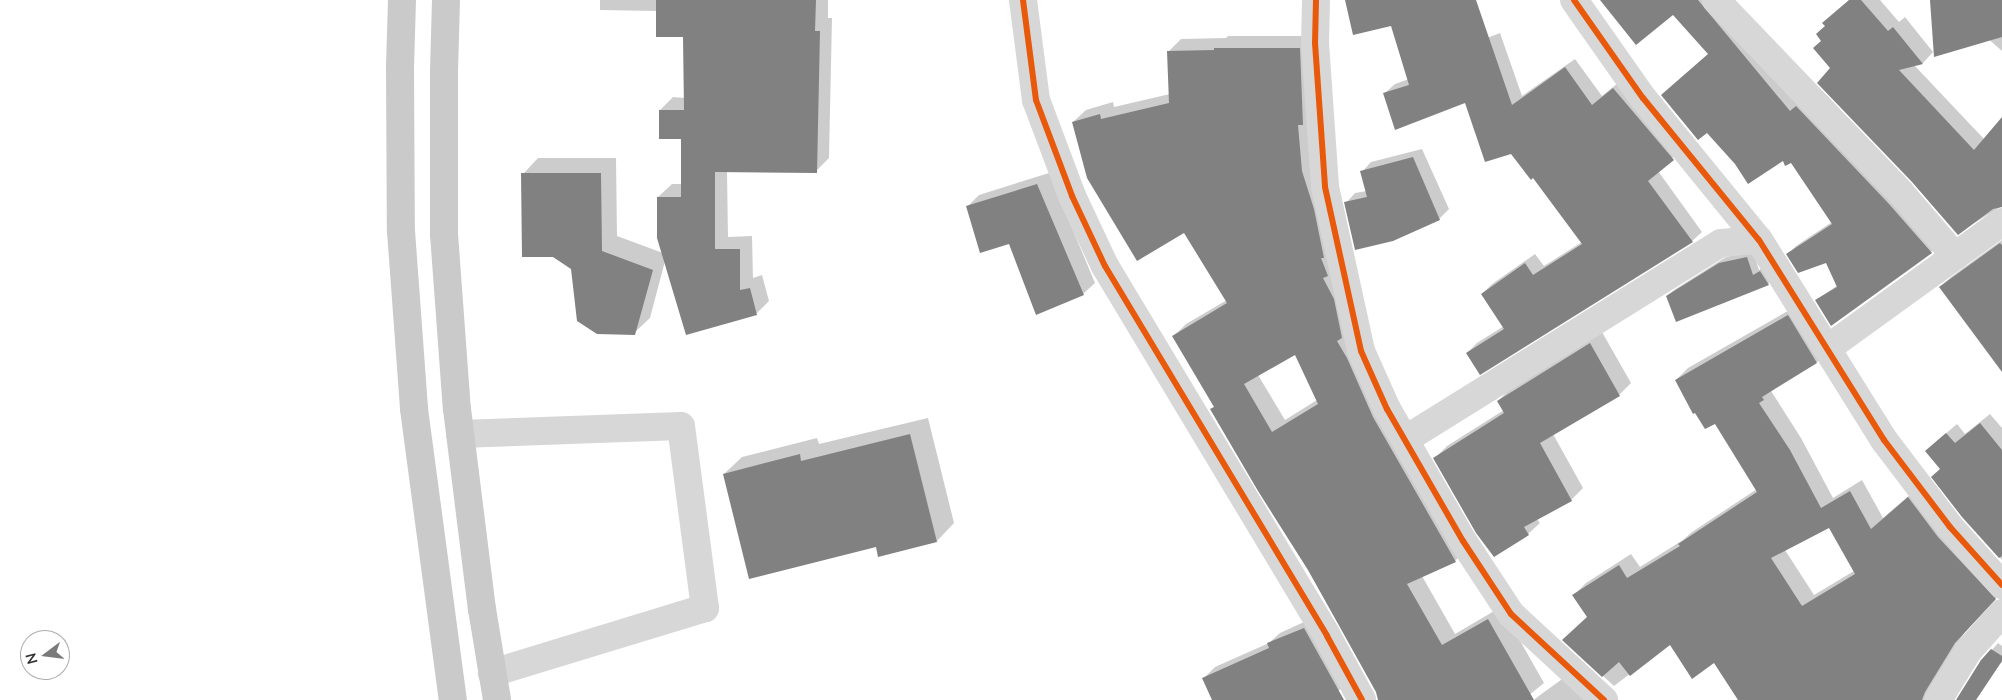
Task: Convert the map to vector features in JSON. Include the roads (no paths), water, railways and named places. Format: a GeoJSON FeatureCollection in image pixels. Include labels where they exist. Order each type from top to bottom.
{"type":"FeatureCollection","features":[{"type":"Feature","properties":{"kind":"main road"},"geometry":{"type":"LineString","coordinates":[[402,0],[400,66],[401,231],[412,389],[439,610],[453,700]]}},
{"type":"Feature","properties":{"kind":"main road"},"geometry":{"type":"LineString","coordinates":[[446,0],[444,234],[460,434],[497,700]]}},
{"type":"Feature","properties":{"kind":"street"},"geometry":{"type":"LineString","coordinates":[[1023,0],[1036,100],[1072,196],[1105,266],[1327,636],[1362,700]]}},
{"type":"Feature","properties":{"kind":"street"},"geometry":{"type":"LineString","coordinates":[[1316,0],[1316,43],[1325,187],[1361,351],[1387,409],[1463,540],[1511,614],[1604,700]]}},
{"type":"Feature","properties":{"kind":"street"},"geometry":{"type":"LineString","coordinates":[[1574,0],[1643,98],[1759,240],[1884,440],[1950,527],[2002,585]]}},
{"type":"Feature","properties":{"kind":"street"},"geometry":{"type":"LineString","coordinates":[[1716,0],[1900,193],[1955,256]]}},
{"type":"Feature","properties":{"kind":"street"},"geometry":{"type":"LineString","coordinates":[[1828,348],[2002,222]]}},
{"type":"Feature","properties":{"kind":"street"},"geometry":{"type":"LineString","coordinates":[[1406,439],[1721,243],[1759,240]]}},
{"type":"Feature","properties":{"kind":"street"},"geometry":{"type":"LineString","coordinates":[[460,434],[681,426],[705,608],[492,673]]}},
{"type":"Feature","properties":{"kind":"street"},"geometry":{"type":"LineString","coordinates":[[1938,700],[1968,651],[2002,613]]}}]}
